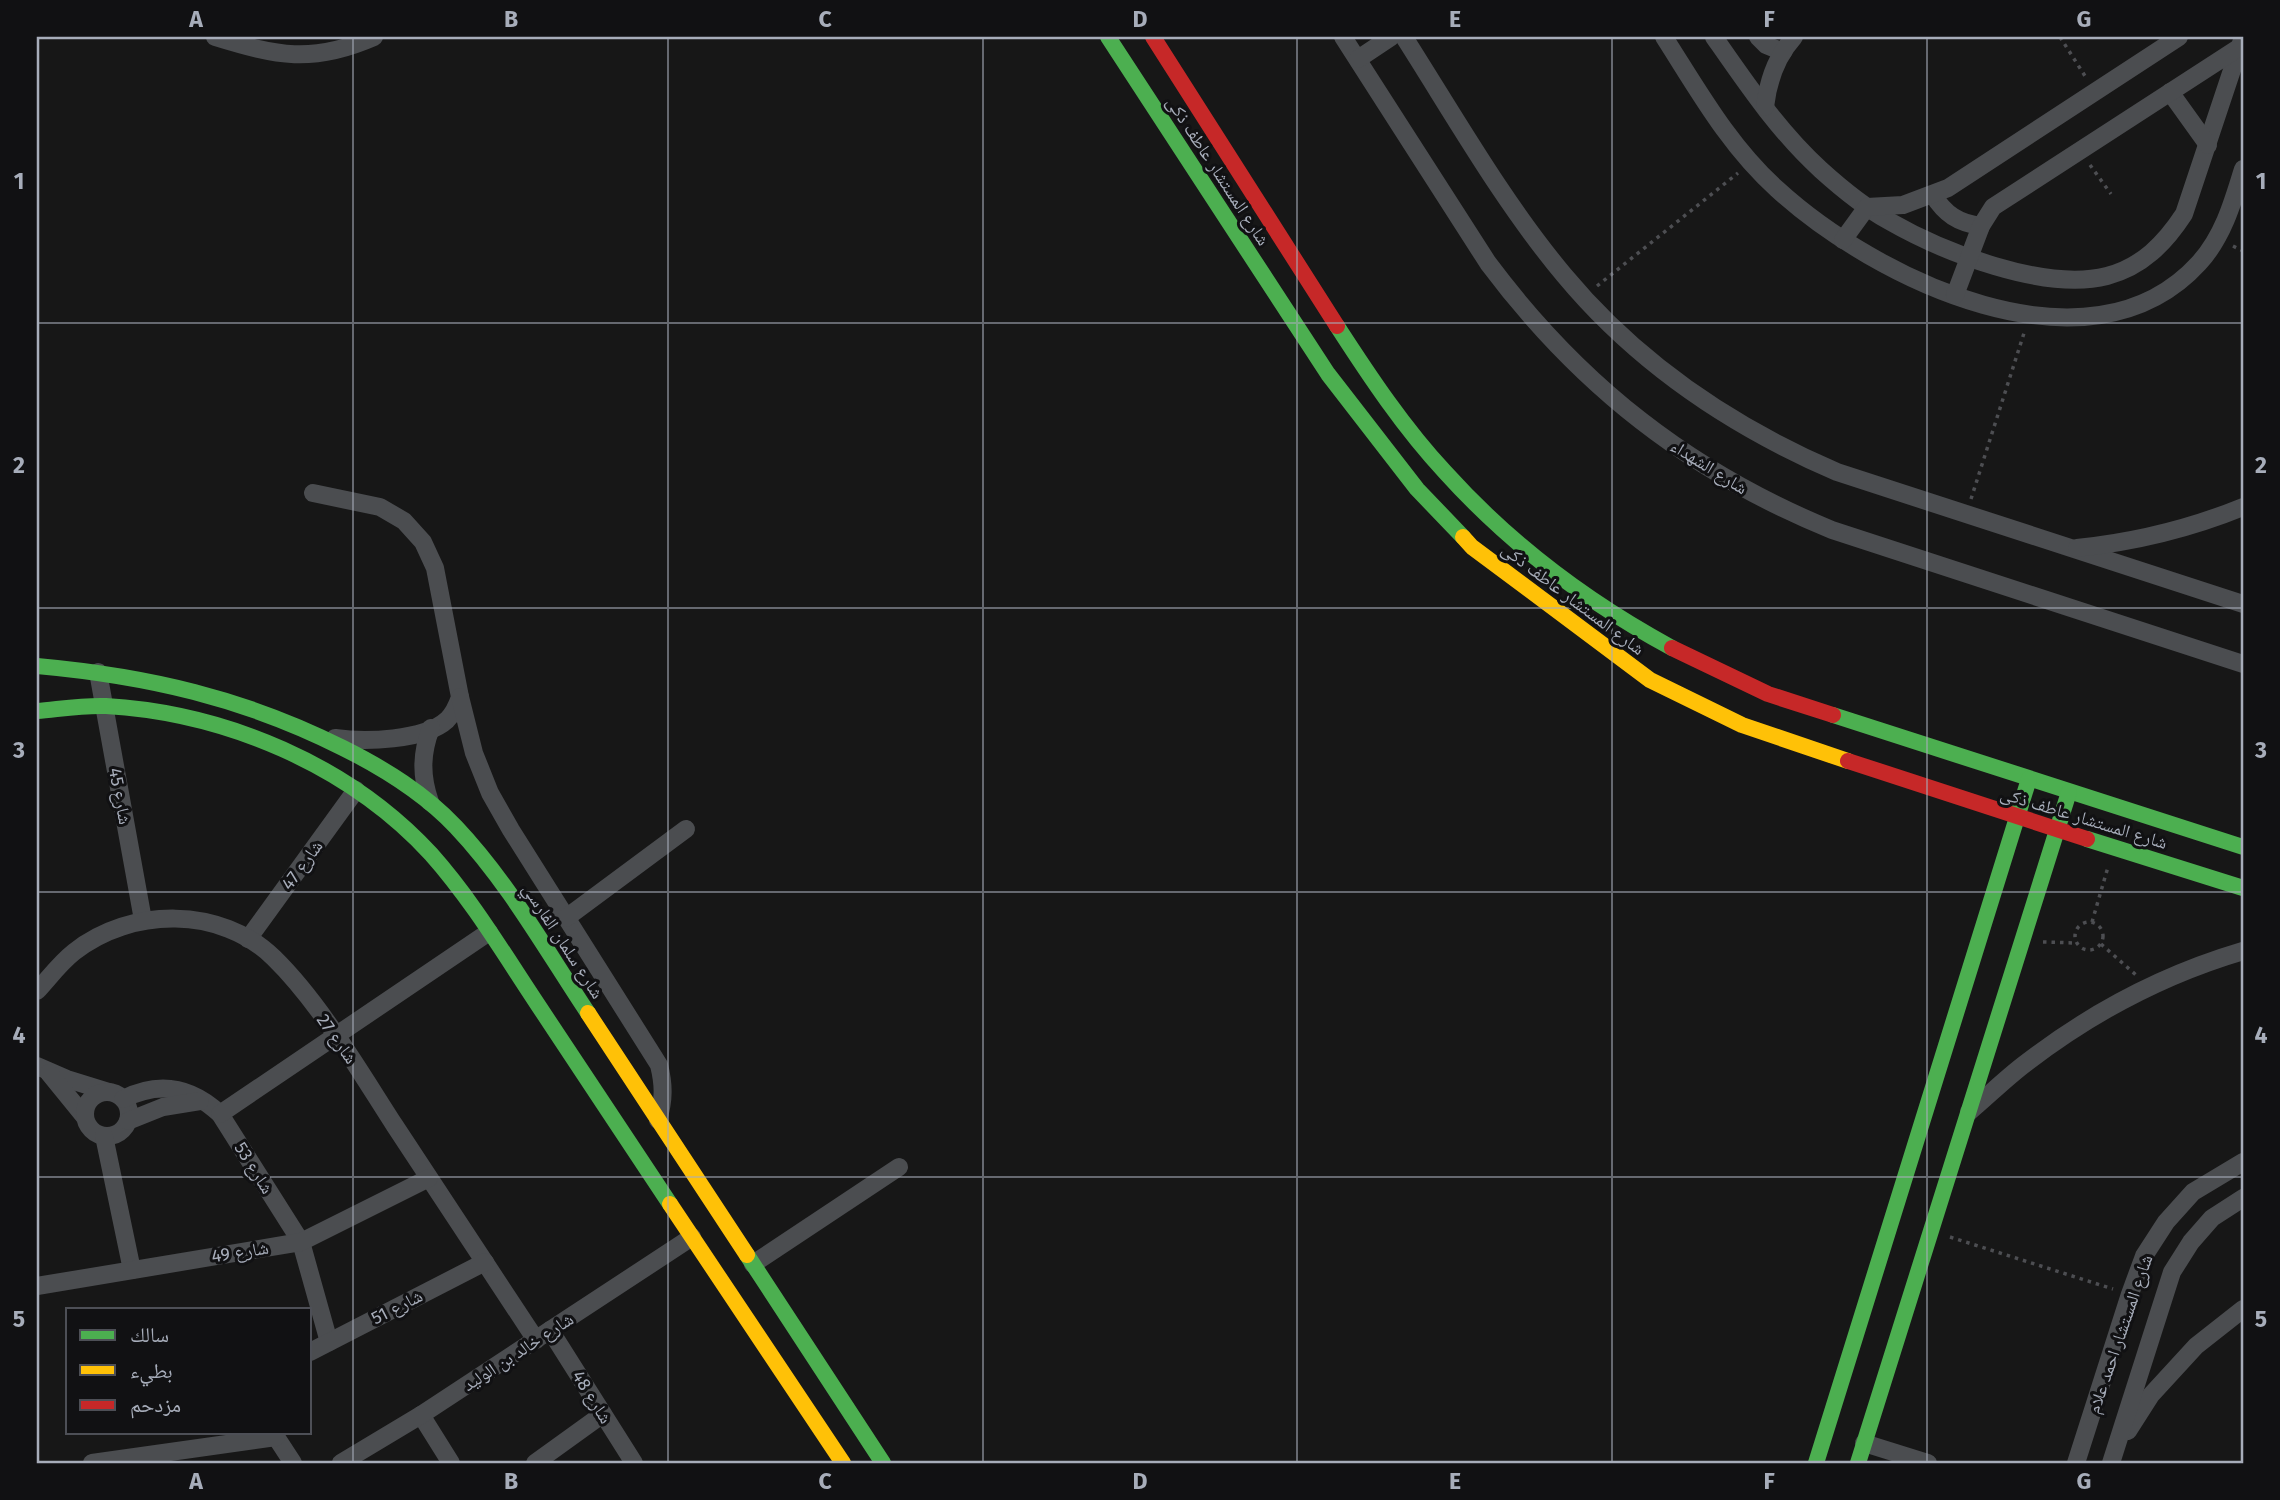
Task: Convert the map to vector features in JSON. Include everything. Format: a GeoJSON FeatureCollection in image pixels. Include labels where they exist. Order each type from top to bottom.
{"type":"FeatureCollection","features":[{"type":"Feature","properties":{"kind":"street"},"geometry":{"type":"LineString","coordinates":[[215,37],[234,40],[260,51],[289,55],[320,54],[349,48],[374,37]]}},
{"type":"Feature","properties":{"kind":"street","name":"شارع المستشار عاطف ذكى"},"geometry":{"type":"LineString","coordinates":[[1108,37],[1328,374],[1417,489],[1472,547],[1566,619],[1650,680],[1742,725],[1929,768],[2029,779],[2069,792],[2120,829],[2243,888]]}},
{"type":"Feature","properties":{"kind":"street","name":"شارع المستشار عاطف ذكى"},"geometry":{"type":"LineString","coordinates":[[1153,37],[1380,392],[1438,465],[1501,529],[1535,558],[1608,612],[1686,657],[1929,768],[2017,817],[2055,830],[2120,829],[2243,847]]}},
{"type":"Feature","properties":{"kind":"street","name":"شارع الشهداء"},"geometry":{"type":"LineString","coordinates":[[1343,37],[1510,293],[1585,374],[1612,399],[1670,444],[1732,484],[1798,517],[2243,664]]}},
{"type":"Feature","properties":{"kind":"street"},"geometry":{"type":"LineString","coordinates":[[1358,59],[1391,37]]}},
{"type":"Feature","properties":{"kind":"street"},"geometry":{"type":"LineString","coordinates":[[1404,37],[1522,220],[1564,276],[1614,329],[1656,366],[1718,412],[1756,434],[1837,472],[2243,604]]}},
{"type":"Feature","properties":{"kind":"street"},"geometry":{"type":"LineString","coordinates":[[1664,37],[1726,134],[1750,162],[1803,212],[1843,240],[1894,269],[1955,295],[2030,315],[2092,318],[2122,312],[2151,300],[2177,284],[2199,262],[2217,238],[2243,169]]}},
{"type":"Feature","properties":{"kind":"street"},"geometry":{"type":"LineString","coordinates":[[1714,37],[1797,147],[1867,207],[1918,236],[1969,257],[2019,272],[2083,280],[2108,276],[2131,267],[2152,253],[2170,236],[2185,214],[2242,43]]}},
{"type":"Feature","properties":{"kind":"street"},"geometry":{"type":"LineString","coordinates":[[1758,37],[1766,45],[1783,51]]}},
{"type":"Feature","properties":{"kind":"street"},"geometry":{"type":"LineString","coordinates":[[1765,107],[1770,78],[1783,51],[1794,37]]}},
{"type":"Feature","properties":{"kind":"street"},"geometry":{"type":"LineString","coordinates":[[1867,207],[1903,205],[1933,195],[1962,179],[2179,37]]}},
{"type":"Feature","properties":{"kind":"street"},"geometry":{"type":"LineString","coordinates":[[1955,295],[1981,226],[1986,216],[2002,200],[2242,43]]}},
{"type":"Feature","properties":{"kind":"street"},"geometry":{"type":"LineString","coordinates":[[2170,92],[2208,145]]}},
{"type":"Feature","properties":{"kind":"street"},"geometry":{"type":"LineString","coordinates":[[1933,195],[1948,214],[1969,224],[1981,226]]}},
{"type":"Feature","properties":{"kind":"street"},"geometry":{"type":"LineString","coordinates":[[1843,240],[1867,207]]}},
{"type":"Feature","properties":{"kind":"street"},"geometry":{"type":"LineString","coordinates":[[313,493],[380,507],[404,521],[423,542],[435,568],[460,697],[474,753],[490,793],[659,1066],[663,1102],[658,1120]]}},
{"type":"Feature","properties":{"kind":"street"},"geometry":{"type":"LineString","coordinates":[[2070,549],[2144,538],[2193,526],[2243,507]]}},
{"type":"Feature","properties":{"kind":"street","name":"شارع سلمان الفارسي"},"geometry":{"type":"LineString","coordinates":[[37,666],[163,682],[218,695],[271,714],[323,736],[401,780],[430,802],[463,833],[492,868],[883,1463]]}},
{"type":"Feature","properties":{"kind":"street","name":"شارع 45"},"geometry":{"type":"LineString","coordinates":[[98,672],[143,920]]}},
{"type":"Feature","properties":{"kind":"street"},"geometry":{"type":"LineString","coordinates":[[323,736],[359,741],[396,738],[431,729],[445,722],[455,711],[460,697]]}},
{"type":"Feature","properties":{"kind":"street"},"geometry":{"type":"LineString","coordinates":[[37,711],[103,706],[157,711],[210,723],[261,740],[310,762],[356,790],[395,819],[431,853],[462,891],[843,1463]]}},
{"type":"Feature","properties":{"kind":"street"},"geometry":{"type":"LineString","coordinates":[[430,802],[422,773],[431,729]]}},
{"type":"Feature","properties":{"kind":"street"},"geometry":{"type":"LineString","coordinates":[[1858,1463],[2021,942],[2008,915],[2017,817],[2029,779]]}},
{"type":"Feature","properties":{"kind":"street","name":"شارع 47"},"geometry":{"type":"LineString","coordinates":[[248,939],[356,790]]}},
{"type":"Feature","properties":{"kind":"street"},"geometry":{"type":"LineString","coordinates":[[1816,1463],[2008,915],[2055,830],[2069,792]]}},
{"type":"Feature","properties":{"kind":"street"},"geometry":{"type":"LineString","coordinates":[[566,918],[686,829]]}},
{"type":"Feature","properties":{"kind":"street","name":"شارع 27"},"geometry":{"type":"LineString","coordinates":[[42,986],[84,946],[106,932],[143,920],[198,920],[248,939],[272,956],[293,977],[336,1036],[485,1262],[543,1335]]}},
{"type":"Feature","properties":{"kind":"street"},"geometry":{"type":"LineString","coordinates":[[220,1114],[489,932]]}},
{"type":"Feature","properties":{"kind":"street"},"geometry":{"type":"LineString","coordinates":[[1969,1112],[2035,1057],[2085,1022],[2149,986],[2243,951]]}},
{"type":"Feature","properties":{"kind":"street"},"geometry":{"type":"LineString","coordinates":[[42,1068],[116,1096],[129,1113],[128,1121],[119,1133],[104,1136],[90,1130],[84,1116],[42,1068]]}},
{"type":"Feature","properties":{"kind":"street","name":"شارع 53"},"geometry":{"type":"LineString","coordinates":[[116,1096],[162,1087],[182,1091],[220,1114],[301,1242],[329,1342]]}},
{"type":"Feature","properties":{"kind":"street"},"geometry":{"type":"LineString","coordinates":[[84,1116],[85,1108],[94,1096],[116,1096]]}},
{"type":"Feature","properties":{"kind":"street"},"geometry":{"type":"LineString","coordinates":[[128,1121],[163,1107],[200,1101]]}},
{"type":"Feature","properties":{"kind":"street"},"geometry":{"type":"LineString","coordinates":[[104,1136],[132,1270]]}},
{"type":"Feature","properties":{"kind":"street","name":"شارع المستشار احمد علام"},"geometry":{"type":"LineString","coordinates":[[2076,1463],[2144,1256],[2166,1222],[2193,1192],[2243,1162]]}},
{"type":"Feature","properties":{"kind":"street"},"geometry":{"type":"LineString","coordinates":[[753,1264],[900,1167]]}},
{"type":"Feature","properties":{"kind":"street","name":"شارع 49"},"geometry":{"type":"LineString","coordinates":[[37,1286],[301,1242],[429,1178]]}},
{"type":"Feature","properties":{"kind":"street"},"geometry":{"type":"LineString","coordinates":[[2193,1192],[2212,1218]]}},
{"type":"Feature","properties":{"kind":"street","name":"شارع المستشار احمد علام"},"geometry":{"type":"LineString","coordinates":[[2113,1457],[2172,1272],[2191,1242],[2212,1218],[2243,1198]]}},
{"type":"Feature","properties":{"kind":"street","name":"شارع خالد بن الوليد"},"geometry":{"type":"LineString","coordinates":[[341,1463],[421,1415],[692,1237]]}},
{"type":"Feature","properties":{"kind":"street","name":"شارع 51"},"geometry":{"type":"LineString","coordinates":[[312,1351],[485,1262]]}},
{"type":"Feature","properties":{"kind":"street"},"geometry":{"type":"LineString","coordinates":[[2113,1457],[2151,1395],[2196,1346],[2243,1309]]}},
{"type":"Feature","properties":{"kind":"street","name":"شارع 48"},"geometry":{"type":"LineString","coordinates":[[543,1335],[603,1414],[634,1463]]}},
{"type":"Feature","properties":{"kind":"street"},"geometry":{"type":"LineString","coordinates":[[535,1463],[603,1414]]}},
{"type":"Feature","properties":{"kind":"street"},"geometry":{"type":"LineString","coordinates":[[421,1415],[451,1463]]}},
{"type":"Feature","properties":{"kind":"street"},"geometry":{"type":"LineString","coordinates":[[101,1463],[276,1435],[293,1463]]}},
{"type":"Feature","properties":{"kind":"street"},"geometry":{"type":"LineString","coordinates":[[1864,1443],[1927,1463]]}},
{"type":"Feature","properties":{"kind":"path"},"geometry":{"type":"LineString","coordinates":[[2060,37],[2095,92]]}},
{"type":"Feature","properties":{"kind":"path"},"geometry":{"type":"LineString","coordinates":[[2080,150],[2111,194]]}},
{"type":"Feature","properties":{"kind":"path"},"geometry":{"type":"LineString","coordinates":[[1583,297],[1750,162]]}},
{"type":"Feature","properties":{"kind":"path"},"geometry":{"type":"LineString","coordinates":[[1966,515],[2030,315]]}},
{"type":"Feature","properties":{"kind":"path"},"geometry":{"type":"LineString","coordinates":[[2092,922],[2120,829]]}},
{"type":"Feature","properties":{"kind":"path"},"geometry":{"type":"LineString","coordinates":[[2092,922],[2099,925],[2103,931],[2101,944],[2097,948],[2085,950],[2076,943],[2074,936],[2080,925],[2092,922]]}},
{"type":"Feature","properties":{"kind":"path"},"geometry":{"type":"LineString","coordinates":[[2021,942],[2076,943]]}},
{"type":"Feature","properties":{"kind":"path"},"geometry":{"type":"LineString","coordinates":[[2101,944],[2149,986]]}},
{"type":"Feature","properties":{"kind":"path"},"geometry":{"type":"LineString","coordinates":[[1931,1232],[2130,1294]]}},
{"type":"Feature","properties":{"kind":"traffic: fast"},"geometry":{"type":"LineString","coordinates":[[1108,37],[1328,374],[1417,489],[1463,537]]}},
{"type":"Feature","properties":{"kind":"traffic: fast"},"geometry":{"type":"LineString","coordinates":[[1337,326],[1415,438],[1496,523],[1580,591],[1672,648]]}},
{"type":"Feature","properties":{"kind":"traffic: fast"},"geometry":{"type":"LineString","coordinates":[[37,666],[156,683],[232,703],[306,731],[389,773],[431,803],[475,848],[526,917],[588,1013]]}},
{"type":"Feature","properties":{"kind":"traffic: fast"},"geometry":{"type":"LineString","coordinates":[[37,711],[106,706],[151,711],[240,732],[283,749],[324,770],[362,794],[398,822],[431,854],[460,890],[670,1204]]}},
{"type":"Feature","properties":{"kind":"traffic: fast"},"geometry":{"type":"LineString","coordinates":[[1833,715],[2243,847]]}},
{"type":"Feature","properties":{"kind":"traffic: fast"},"geometry":{"type":"LineString","coordinates":[[1816,1463],[2029,779]]}},
{"type":"Feature","properties":{"kind":"traffic: fast"},"geometry":{"type":"LineString","coordinates":[[1858,1463],[2069,792]]}},
{"type":"Feature","properties":{"kind":"traffic: fast"},"geometry":{"type":"LineString","coordinates":[[2087,839],[2243,888]]}},
{"type":"Feature","properties":{"kind":"traffic: fast"},"geometry":{"type":"LineString","coordinates":[[747,1255],[883,1463]]}},
{"type":"Feature","properties":{"kind":"traffic: slow"},"geometry":{"type":"LineString","coordinates":[[1463,537],[1472,547],[1650,680],[1742,725],[1848,761]]}},
{"type":"Feature","properties":{"kind":"traffic: slow"},"geometry":{"type":"LineString","coordinates":[[588,1013],[747,1255]]}},
{"type":"Feature","properties":{"kind":"traffic: slow"},"geometry":{"type":"LineString","coordinates":[[670,1204],[843,1463]]}},
{"type":"Feature","properties":{"kind":"traffic: jam"},"geometry":{"type":"LineString","coordinates":[[1153,37],[1337,326]]}},
{"type":"Feature","properties":{"kind":"traffic: jam"},"geometry":{"type":"LineString","coordinates":[[1672,648],[1768,694],[1833,715]]}},
{"type":"Feature","properties":{"kind":"traffic: jam"},"geometry":{"type":"LineString","coordinates":[[1848,761],[2087,839]]}}]}
